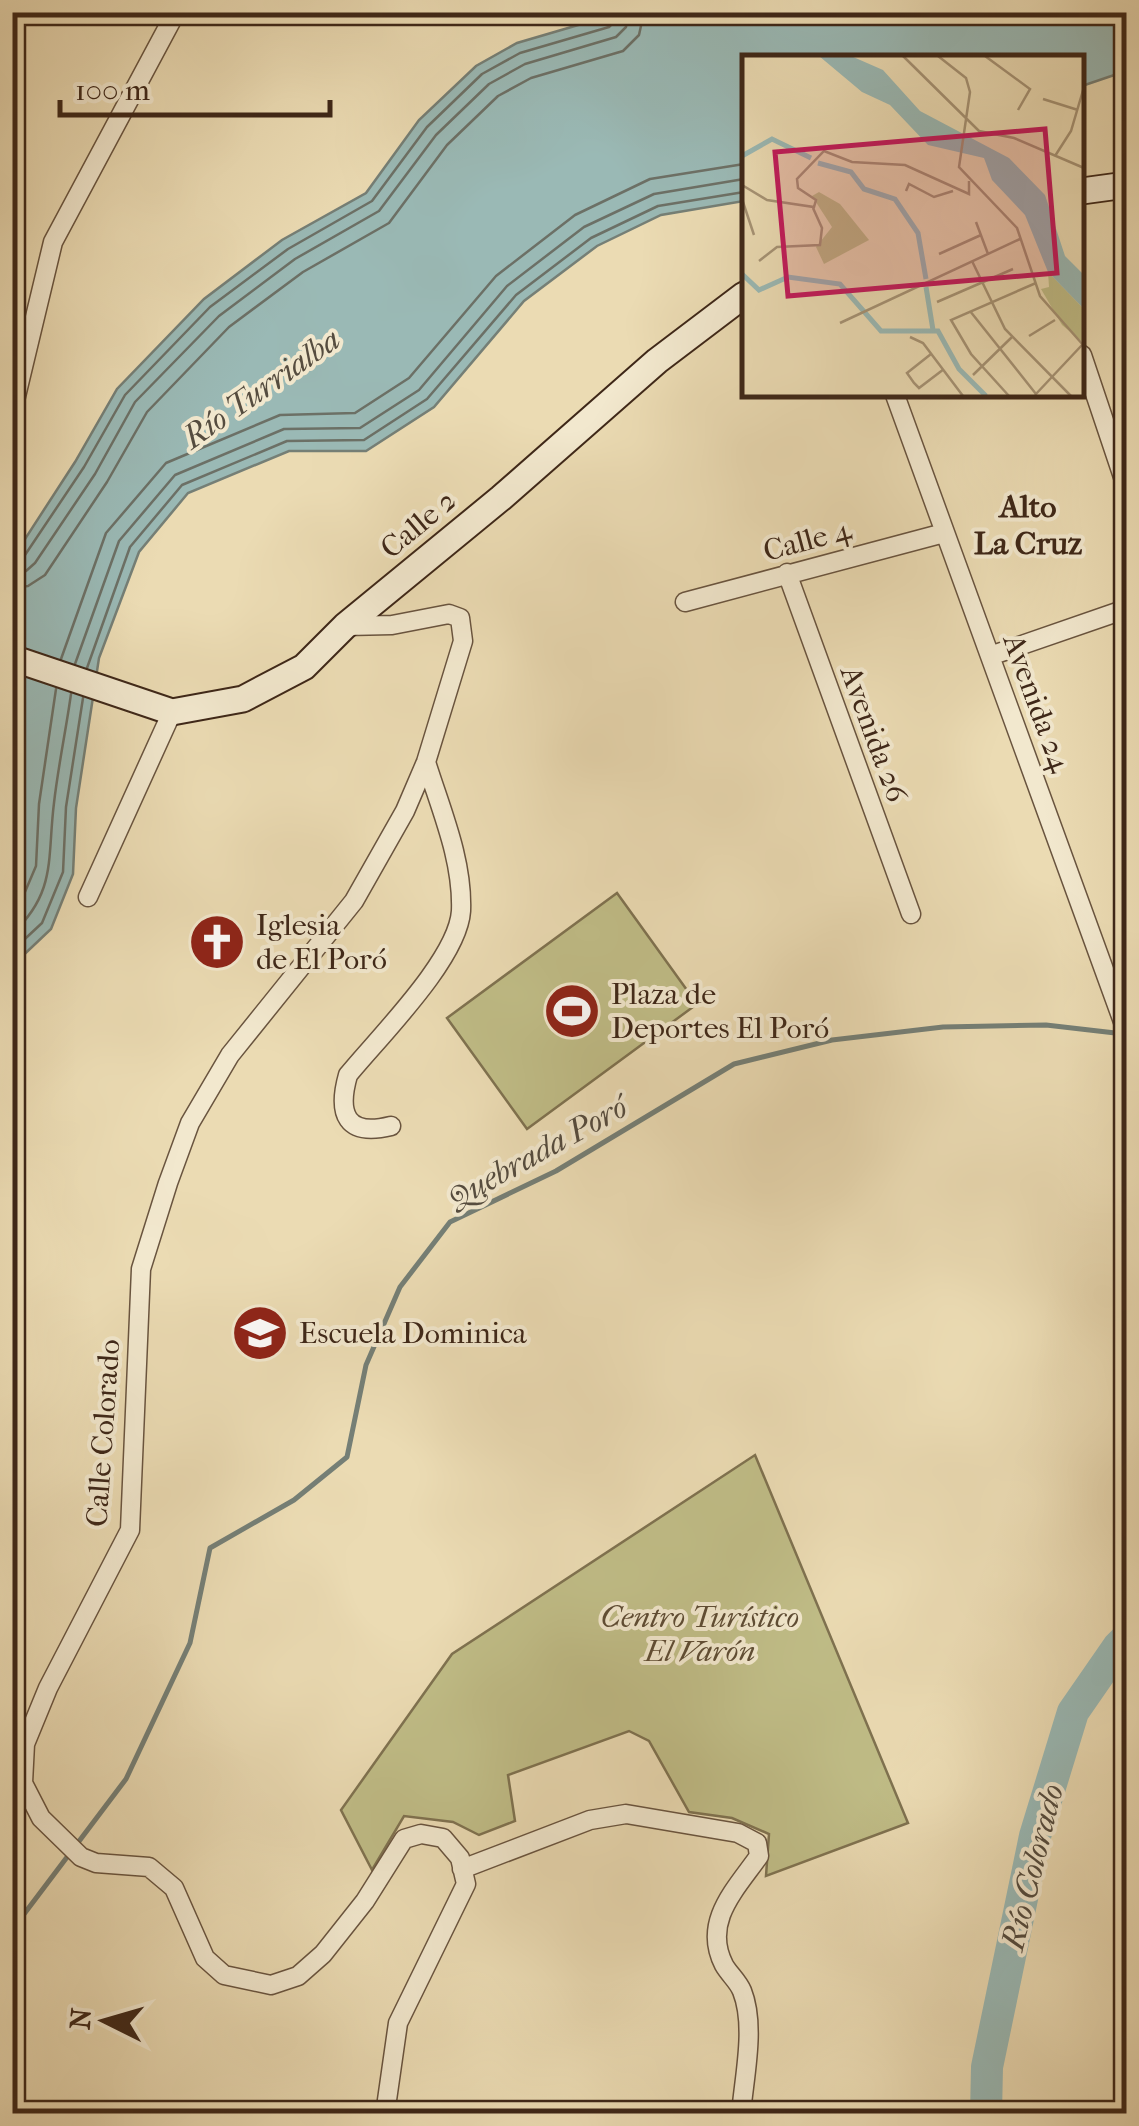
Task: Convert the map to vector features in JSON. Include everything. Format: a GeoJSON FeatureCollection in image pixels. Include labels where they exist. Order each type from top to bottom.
{"type":"FeatureCollection","features":[{"type":"Feature","properties":{"kind":"main road"},"geometry":{"type":"LineString","coordinates":[[1084,191],[1126,185]]}},
{"type":"Feature","properties":{"kind":"main road","name":"Calle 2"},"geometry":{"type":"LineString","coordinates":[[12,658],[172,712],[242,699],[304,667],[345,626],[501,498],[657,361],[742,296]]}},
{"type":"Feature","properties":{"kind":"street"},"geometry":{"type":"LineString","coordinates":[[12,413],[53,242],[176,12]]}},
{"type":"Feature","properties":{"kind":"street"},"geometry":{"type":"LineString","coordinates":[[1084,361],[1126,486]]}},
{"type":"Feature","properties":{"kind":"street","name":"Avenida 24"},"geometry":{"type":"LineString","coordinates":[[896,398],[1126,1030]]}},
{"type":"Feature","properties":{"kind":"street","name":"Calle 4"},"geometry":{"type":"LineString","coordinates":[[685,602],[944,533]]}},
{"type":"Feature","properties":{"kind":"street","name":"Avenida 26"},"geometry":{"type":"LineString","coordinates":[[786,573],[911,914]]}},
{"type":"Feature","properties":{"kind":"street"},"geometry":{"type":"LineString","coordinates":[[990,656],[1126,610]]}},
{"type":"Feature","properties":{"kind":"street","name":"Calle Colorado"},"geometry":{"type":"LineString","coordinates":[[345,626],[392,625],[449,614],[460,618],[462,641],[426,762],[406,812],[354,901],[230,1055],[190,1123],[141,1269],[130,1530],[48,1688],[25,1744],[23,1783],[41,1818],[81,1857],[96,1863],[149,1867],[174,1888],[205,1958],[224,1975],[271,1985],[298,1976],[324,1954],[366,1901],[404,1839],[421,1834],[443,1838],[460,1858],[462,1869]]}},
{"type":"Feature","properties":{"kind":"street"},"geometry":{"type":"LineString","coordinates":[[88,897],[172,712]]}},
{"type":"Feature","properties":{"kind":"street"},"geometry":{"type":"LineString","coordinates":[[392,1126],[373,1130],[355,1126],[344,1115],[342,1098],[348,1074],[448,953],[461,914],[458,862],[426,762]]}},
{"type":"Feature","properties":{"kind":"street"},"geometry":{"type":"LineString","coordinates":[[386,2114],[398,2023],[466,1884],[462,1869],[590,1820],[626,1814],[738,1832],[757,1843],[759,1856],[719,1914],[715,1938],[724,1965],[742,1990],[748,2024],[741,2114]]}},
{"type":"Feature","properties":{"kind":"green space","name":"Plaza de Deportes El Poró"},"geometry":{"type":"Polygon","coordinates":[[[617,893],[697,1004],[527,1129],[447,1018],[617,893]]]}},
{"type":"Feature","properties":{"kind":"green space","name":"Centro Turístico El Varón"},"geometry":{"type":"Polygon","coordinates":[[[755,1455],[908,1823],[766,1876],[769,1834],[732,1818],[689,1812],[649,1741],[629,1731],[508,1775],[515,1821],[479,1835],[453,1822],[404,1816],[372,1870],[341,1810],[452,1654],[755,1455]]]}},
{"type":"Feature","properties":{"kind":"water","name":"Río Turrialba"},"geometry":{"type":"Polygon","coordinates":[[[619,13],[1126,13],[1126,71],[1084,85],[1084,55],[742,55],[742,201],[661,215],[597,246],[524,301],[434,407],[366,451],[289,451],[188,493],[139,552],[99,658],[76,808],[73,874],[51,929],[13,965],[12,559],[117,389],[204,299],[282,240],[366,193],[419,120],[476,66],[517,43],[619,13]]]}},
{"type":"Feature","properties":{"kind":"waterway","name":"Quebrada Poró"},"geometry":{"type":"LineString","coordinates":[[12,1930],[126,1779],[190,1643],[210,1548],[294,1500],[347,1457],[366,1365],[400,1287],[450,1222],[556,1171],[734,1064],[832,1040],[943,1027],[1046,1025],[1124,1034]]}},
{"type":"Feature","properties":{"kind":"waterway","name":"Río Colorado"},"geometry":{"type":"LineString","coordinates":[[986,2114],[987,2067],[1035,1836],[1073,1712],[1126,1639]]}},
{"type":"Feature","properties":{"kind":"place","name":"Iglesia de El Poró"},"geometry":{"type":"Point","coordinates":[217,942]}},
{"type":"Feature","properties":{"kind":"place","name":"Plaza de Deportes El Poró"},"geometry":{"type":"Point","coordinates":[572,1011]}},
{"type":"Feature","properties":{"kind":"place","name":"Escuela Dominica"},"geometry":{"type":"Point","coordinates":[260,1333]}},
{"type":"Feature","properties":{"kind":"district","name":"Alto La Cruz"},"geometry":{"type":"Point","coordinates":[1028,524]}}]}
